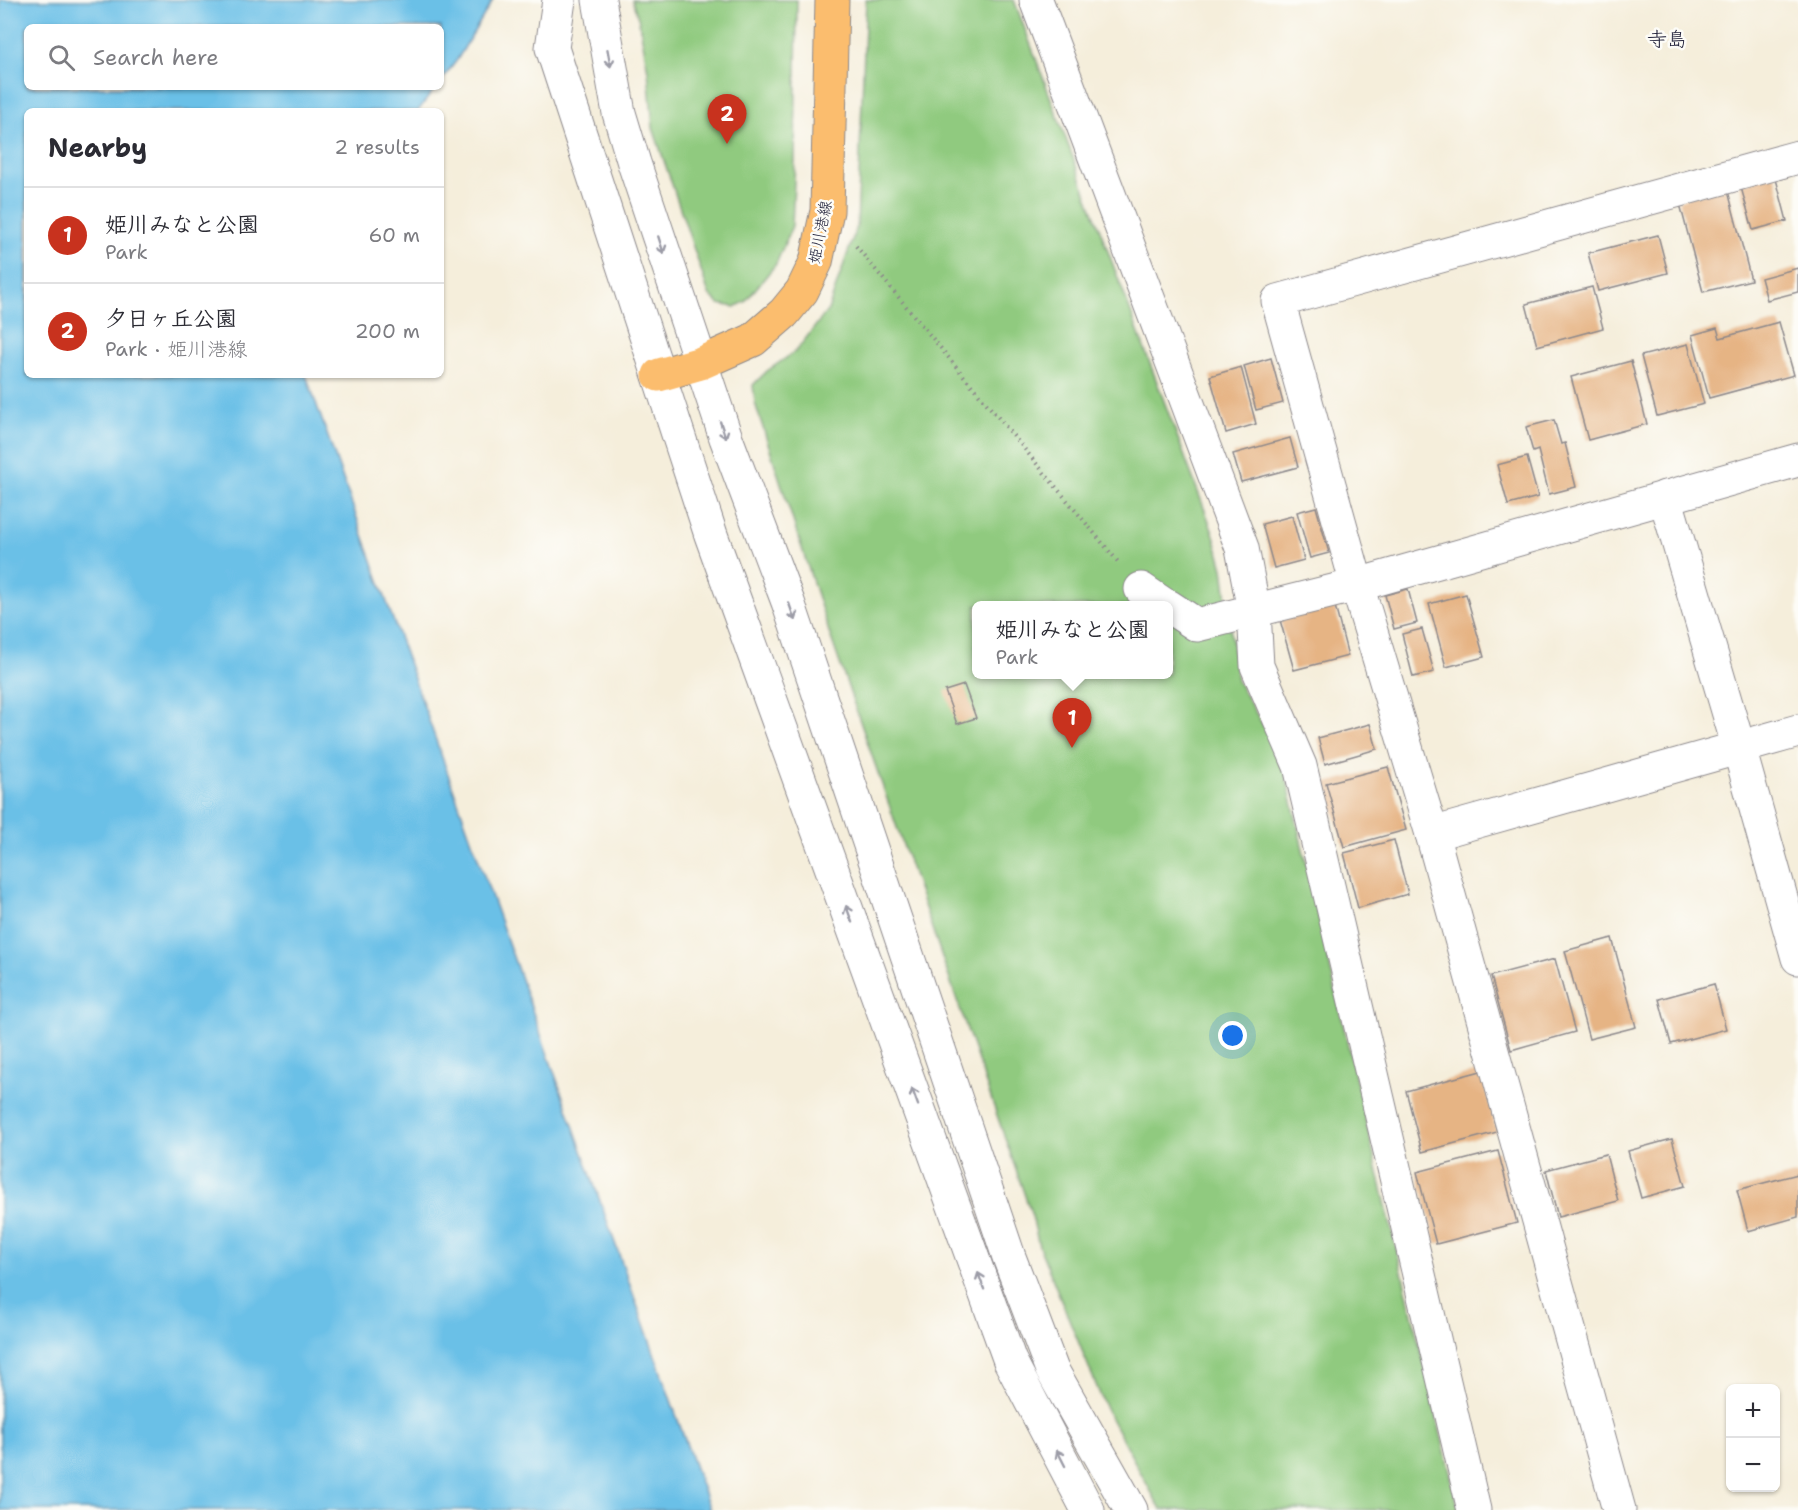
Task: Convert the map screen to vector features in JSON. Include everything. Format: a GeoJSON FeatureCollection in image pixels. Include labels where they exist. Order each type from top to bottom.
{"type":"FeatureCollection","features":[{"type":"Feature","properties":{"kind":"main road","name":"姫川港線"},"geometry":{"type":"LineString","coordinates":[[659,375],[701,363],[753,339],[784,313],[802,291],[816,262],[826,211],[832,0]]}},
{"type":"Feature","properties":{"kind":"street"},"geometry":{"type":"LineString","coordinates":[[559,0],[552,48],[711,534],[1010,1361],[1088,1510]]}},
{"type":"Feature","properties":{"kind":"street"},"geometry":{"type":"LineString","coordinates":[[599,0],[619,113],[726,438],[792,613],[1010,1257],[1052,1370],[1131,1510]]}},
{"type":"Feature","properties":{"kind":"street"},"geometry":{"type":"LineString","coordinates":[[1036,0],[1242,548],[1254,611],[1257,666],[1300,766],[1474,1510]]}},
{"type":"Feature","properties":{"kind":"street"},"geometry":{"type":"LineString","coordinates":[[1619,1510],[1432,834],[1357,585],[1278,300],[1798,158]]}},
{"type":"Feature","properties":{"kind":"street"},"geometry":{"type":"LineString","coordinates":[[1173,610],[1197,625],[1357,585],[1798,460]]}},
{"type":"Feature","properties":{"kind":"street"},"geometry":{"type":"LineString","coordinates":[[1665,497],[1798,958]]}},
{"type":"Feature","properties":{"kind":"street"},"geometry":{"type":"LineString","coordinates":[[1432,834],[1798,731]]}},
{"type":"Feature","properties":{"kind":"path"},"geometry":{"type":"LineString","coordinates":[[826,211],[1158,600]]}},
{"type":"Feature","properties":{"kind":"green space"},"geometry":{"type":"Polygon","coordinates":[[[632,0],[797,0],[792,226],[776,264],[745,302],[735,307],[719,304],[709,294],[653,128],[648,71],[639,21],[632,0]]]}},
{"type":"Feature","properties":{"kind":"green space"},"geometry":{"type":"Polygon","coordinates":[[[866,0],[1014,0],[1213,532],[1223,568],[1237,681],[1263,725],[1285,771],[1361,1102],[1459,1510],[1161,1510],[1106,1409],[1039,1246],[1032,1216],[829,632],[755,403],[753,385],[767,371],[796,351],[828,310],[857,226],[866,0]]]}},
{"type":"Feature","properties":{"kind":"water"},"geometry":{"type":"Polygon","coordinates":[[[0,0],[493,0],[457,60],[444,77],[444,24],[24,24],[24,90],[434,90],[420,108],[24,108],[24,378],[307,378],[710,1510],[0,1510],[0,0]]]}},
{"type":"Feature","properties":{"kind":"building"},"geometry":{"type":"Polygon","coordinates":[[[1775,175],[1787,221],[1753,230],[1740,184],[1775,175]]]}},
{"type":"Feature","properties":{"kind":"building"},"geometry":{"type":"Polygon","coordinates":[[[1727,187],[1751,280],[1703,292],[1679,200],[1727,187]]]}},
{"type":"Feature","properties":{"kind":"building"},"geometry":{"type":"Polygon","coordinates":[[[1658,235],[1668,273],[1598,291],[1588,253],[1658,235]]]}},
{"type":"Feature","properties":{"kind":"building"},"geometry":{"type":"Polygon","coordinates":[[[1798,268],[1798,292],[1767,300],[1761,278],[1798,268]]]}},
{"type":"Feature","properties":{"kind":"building"},"geometry":{"type":"Polygon","coordinates":[[[1592,287],[1603,328],[1537,346],[1526,304],[1592,287]]]}},
{"type":"Feature","properties":{"kind":"building"},"geometry":{"type":"Polygon","coordinates":[[[1779,322],[1794,375],[1709,398],[1692,335],[1717,328],[1720,338],[1779,322]]]}},
{"type":"Feature","properties":{"kind":"building"},"geometry":{"type":"Polygon","coordinates":[[[1688,344],[1704,404],[1657,416],[1641,356],[1688,344]]]}},
{"type":"Feature","properties":{"kind":"building"},"geometry":{"type":"Polygon","coordinates":[[[1271,358],[1283,403],[1256,410],[1244,366],[1271,358]]]}},
{"type":"Feature","properties":{"kind":"building"},"geometry":{"type":"Polygon","coordinates":[[[1631,361],[1647,424],[1588,440],[1571,377],[1631,361]]]}},
{"type":"Feature","properties":{"kind":"building"},"geometry":{"type":"Polygon","coordinates":[[[1241,367],[1256,424],[1226,433],[1210,376],[1241,367]]]}},
{"type":"Feature","properties":{"kind":"building"},"geometry":{"type":"Polygon","coordinates":[[[1554,420],[1561,444],[1565,443],[1576,487],[1549,494],[1538,450],[1533,452],[1526,427],[1554,420]]]}},
{"type":"Feature","properties":{"kind":"building"},"geometry":{"type":"Polygon","coordinates":[[[1290,438],[1298,467],[1241,482],[1233,454],[1290,438]]]}},
{"type":"Feature","properties":{"kind":"building"},"geometry":{"type":"Polygon","coordinates":[[[1527,457],[1538,497],[1508,505],[1497,465],[1527,457]]]}},
{"type":"Feature","properties":{"kind":"building"},"geometry":{"type":"Polygon","coordinates":[[[1316,507],[1329,553],[1310,558],[1297,512],[1316,507]]]}},
{"type":"Feature","properties":{"kind":"building"},"geometry":{"type":"Polygon","coordinates":[[[1292,516],[1304,560],[1274,568],[1262,524],[1292,516]]]}},
{"type":"Feature","properties":{"kind":"building"},"geometry":{"type":"Polygon","coordinates":[[[1408,589],[1417,623],[1394,629],[1385,595],[1408,589]]]}},
{"type":"Feature","properties":{"kind":"building"},"geometry":{"type":"Polygon","coordinates":[[[1466,594],[1484,657],[1446,667],[1429,604],[1466,594]]]}},
{"type":"Feature","properties":{"kind":"building"},"geometry":{"type":"Polygon","coordinates":[[[1335,606],[1348,656],[1294,670],[1280,620],[1335,606]]]}},
{"type":"Feature","properties":{"kind":"building"},"geometry":{"type":"Polygon","coordinates":[[[1422,629],[1434,672],[1413,677],[1402,634],[1422,629]]]}},
{"type":"Feature","properties":{"kind":"building"},"geometry":{"type":"Polygon","coordinates":[[[964,685],[976,718],[957,724],[945,691],[964,685]]]}},
{"type":"Feature","properties":{"kind":"building"},"geometry":{"type":"Polygon","coordinates":[[[1370,724],[1377,749],[1325,764],[1318,738],[1370,724]]]}},
{"type":"Feature","properties":{"kind":"building"},"geometry":{"type":"Polygon","coordinates":[[[1388,767],[1406,830],[1344,847],[1326,783],[1388,767]]]}},
{"type":"Feature","properties":{"kind":"building"},"geometry":{"type":"Polygon","coordinates":[[[1394,840],[1408,894],[1358,908],[1344,853],[1394,840]]]}},
{"type":"Feature","properties":{"kind":"building"},"geometry":{"type":"Polygon","coordinates":[[[1612,938],[1636,1027],[1589,1039],[1565,951],[1612,938]]]}},
{"type":"Feature","properties":{"kind":"building"},"geometry":{"type":"Polygon","coordinates":[[[1555,959],[1575,1032],[1511,1050],[1491,976],[1555,959]]]}},
{"type":"Feature","properties":{"kind":"building"},"geometry":{"type":"Polygon","coordinates":[[[1714,984],[1726,1029],[1671,1044],[1659,999],[1714,984]]]}},
{"type":"Feature","properties":{"kind":"building"},"geometry":{"type":"Polygon","coordinates":[[[1481,1071],[1497,1132],[1422,1152],[1406,1091],[1481,1071]]]}},
{"type":"Feature","properties":{"kind":"building"},"geometry":{"type":"Polygon","coordinates":[[[1672,1139],[1685,1186],[1641,1198],[1628,1151],[1672,1139]]]}},
{"type":"Feature","properties":{"kind":"building"},"geometry":{"type":"Polygon","coordinates":[[[1498,1151],[1517,1223],[1436,1244],[1417,1172],[1498,1151]]]}},
{"type":"Feature","properties":{"kind":"building"},"geometry":{"type":"Polygon","coordinates":[[[1606,1154],[1618,1201],[1558,1217],[1546,1170],[1606,1154]]]}},
{"type":"Feature","properties":{"kind":"building"},"geometry":{"type":"Polygon","coordinates":[[[1798,1174],[1798,1217],[1748,1231],[1737,1190],[1798,1174]]]}},
{"type":"Feature","properties":{"kind":"place","name":"夕日ヶ丘公園"},"geometry":{"type":"Point","coordinates":[727,144]}},
{"type":"Feature","properties":{"kind":"place","name":"姫川みなと公園"},"geometry":{"type":"Point","coordinates":[1072,748]}},
{"type":"Feature","properties":{"kind":"district","name":"寺島"},"geometry":{"type":"Point","coordinates":[1667,39]}}]}
